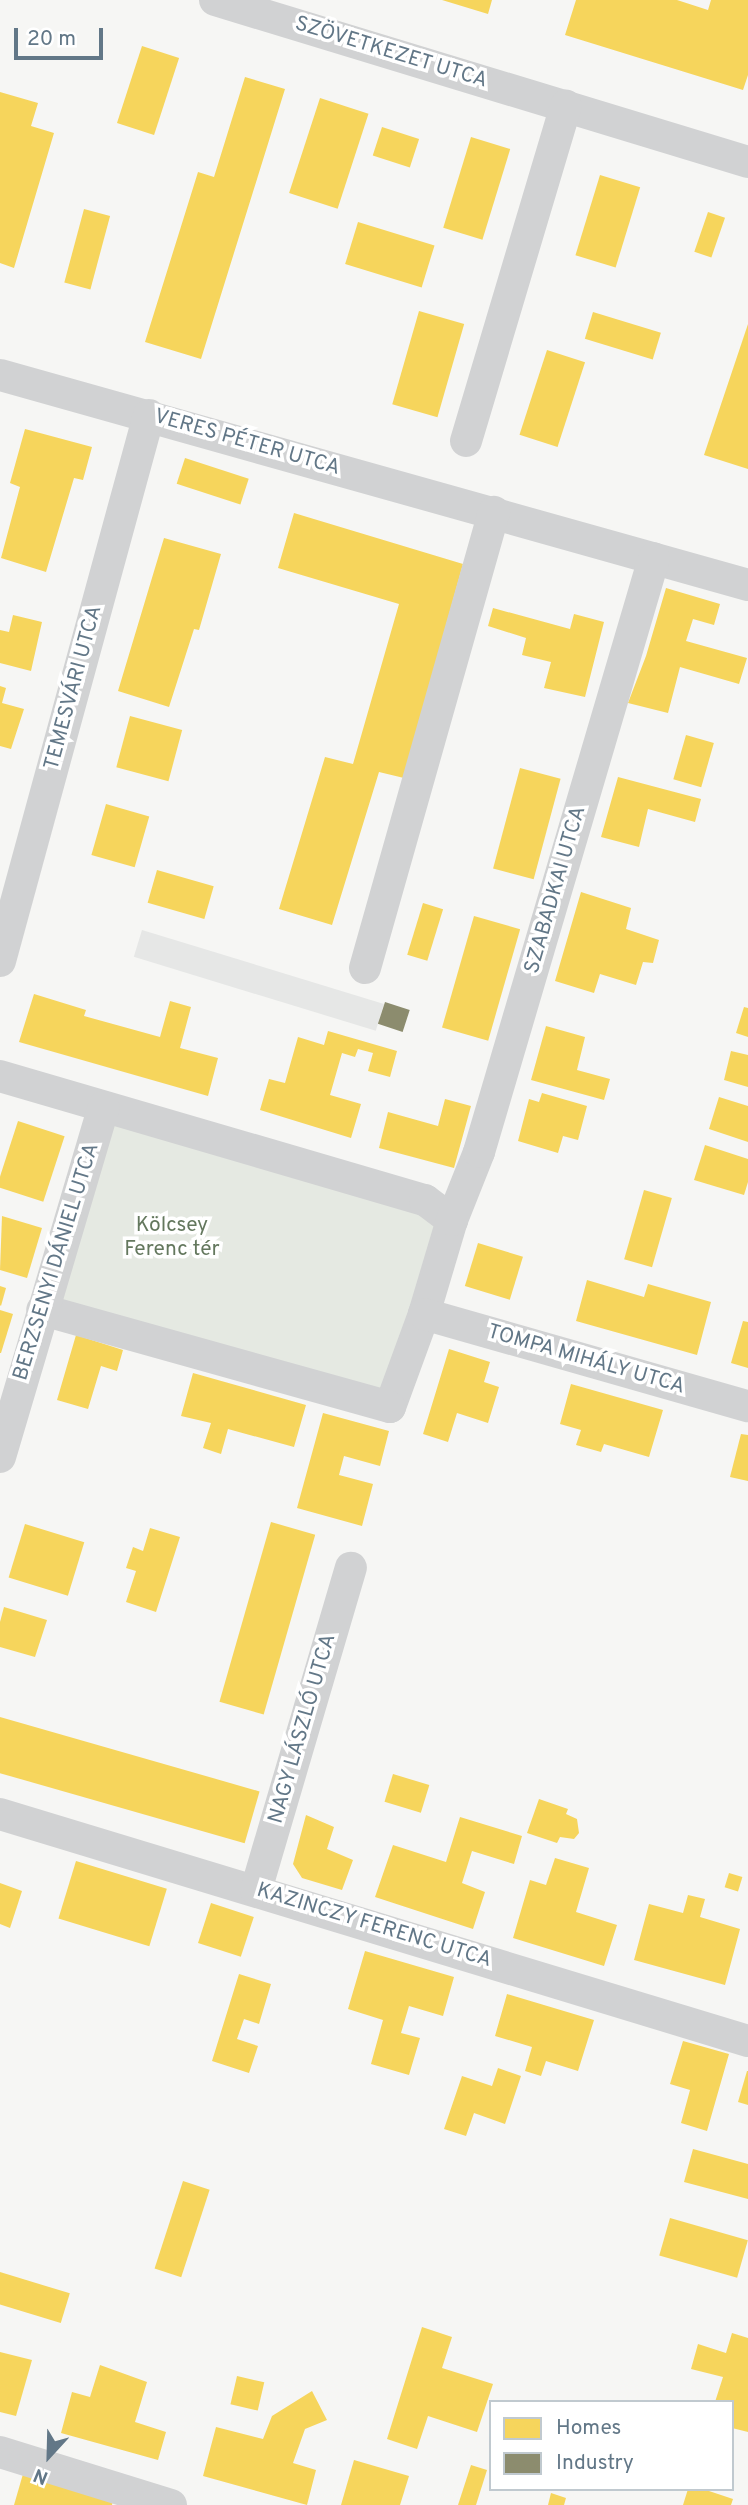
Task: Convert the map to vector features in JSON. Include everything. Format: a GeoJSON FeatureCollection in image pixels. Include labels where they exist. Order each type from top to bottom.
{"type":"FeatureCollection","features":[{"type":"Feature","properties":{"kind":"street","name":"SZÖVETKEZET UTCA"},"geometry":{"type":"LineString","coordinates":[[215,0],[748,162]]}},
{"type":"Feature","properties":{"kind":"street"},"geometry":{"type":"LineString","coordinates":[[466,441],[566,106]]}},
{"type":"Feature","properties":{"kind":"street","name":"VERES PÉTER UTCA"},"geometry":{"type":"LineString","coordinates":[[0,375],[748,584]]}},
{"type":"Feature","properties":{"kind":"street","name":"TEMESVÁRI UTCA"},"geometry":{"type":"LineString","coordinates":[[0,961],[149,415]]}},
{"type":"Feature","properties":{"kind":"street"},"geometry":{"type":"LineString","coordinates":[[365,968],[494,512]]}},
{"type":"Feature","properties":{"kind":"street","name":"SZABADKAI UTCA"},"geometry":{"type":"LineString","coordinates":[[452,1220],[479,1152],[654,558]]}},
{"type":"Feature","properties":{"kind":"street"},"geometry":{"type":"LineString","coordinates":[[0,1076],[425,1200],[452,1220],[424,1314],[390,1407],[42,1310]]}},
{"type":"Feature","properties":{"kind":"street","name":"BERZSENYI DÁNIEL UTCA"},"geometry":{"type":"LineString","coordinates":[[0,1457],[104,1107]]}},
{"type":"Feature","properties":{"kind":"street","name":"TOMPA MIHÁLY UTCA"},"geometry":{"type":"LineString","coordinates":[[424,1314],[748,1406]]}},
{"type":"Feature","properties":{"kind":"street","name":"NAGY LÁSZLÓ UTCA"},"geometry":{"type":"LineString","coordinates":[[256,1890],[351,1568]]}},
{"type":"Feature","properties":{"kind":"street","name":"KAZINCZY FERENC UTCA"},"geometry":{"type":"LineString","coordinates":[[0,1814],[748,2041]]}},
{"type":"Feature","properties":{"kind":"street"},"geometry":{"type":"LineString","coordinates":[[0,2452],[171,2505]]}},
{"type":"Feature","properties":{"kind":"shaded area"},"geometry":{"type":"Polygon","coordinates":[[[142,930],[384,1004],[376,1031],[134,957],[142,930]]]}},
{"type":"Feature","properties":{"kind":"green space","name":"Kölcsey Ferenc tér"},"geometry":{"type":"Polygon","coordinates":[[[104,1107],[418,1209],[438,1228],[390,1407],[42,1310],[104,1107]]]}},
{"type":"Feature","properties":{"kind":"building: Homes"},"geometry":{"type":"Polygon","coordinates":[[[442,0],[492,0],[488,14],[442,0]]]}},
{"type":"Feature","properties":{"kind":"building: Homes"},"geometry":{"type":"Polygon","coordinates":[[[576,0],[677,0],[708,10],[711,0],[748,0],[748,75],[743,90],[565,35],[576,0]]]}},
{"type":"Feature","properties":{"kind":"building: Homes"},"geometry":{"type":"Polygon","coordinates":[[[142,46],[179,58],[154,135],[117,123],[142,46]]]}},
{"type":"Feature","properties":{"kind":"building: Homes"},"geometry":{"type":"Polygon","coordinates":[[[245,77],[285,89],[201,359],[145,342],[198,172],[214,177],[245,77]]]}},
{"type":"Feature","properties":{"kind":"building: Homes"},"geometry":{"type":"Polygon","coordinates":[[[0,92],[38,103],[31,126],[54,133],[14,268],[0,263],[0,92]]]}},
{"type":"Feature","properties":{"kind":"building: Homes"},"geometry":{"type":"Polygon","coordinates":[[[320,98],[369,114],[338,209],[289,193],[320,98]]]}},
{"type":"Feature","properties":{"kind":"building: Homes"},"geometry":{"type":"Polygon","coordinates":[[[382,127],[419,139],[410,168],[373,156],[382,127]]]}},
{"type":"Feature","properties":{"kind":"building: Homes"},"geometry":{"type":"Polygon","coordinates":[[[471,137],[510,149],[482,240],[443,228],[471,137]]]}},
{"type":"Feature","properties":{"kind":"building: Homes"},"geometry":{"type":"Polygon","coordinates":[[[600,175],[640,187],[616,268],[575,255],[600,175]]]}},
{"type":"Feature","properties":{"kind":"building: Homes"},"geometry":{"type":"Polygon","coordinates":[[[84,209],[110,216],[90,289],[64,282],[84,209]]]}},
{"type":"Feature","properties":{"kind":"building: Homes"},"geometry":{"type":"Polygon","coordinates":[[[708,212],[725,218],[711,258],[694,252],[708,212]]]}},
{"type":"Feature","properties":{"kind":"building: Homes"},"geometry":{"type":"Polygon","coordinates":[[[358,222],[435,245],[422,287],[345,264],[358,222]]]}},
{"type":"Feature","properties":{"kind":"building: Homes"},"geometry":{"type":"Polygon","coordinates":[[[419,311],[464,324],[437,417],[392,404],[419,311]]]}},
{"type":"Feature","properties":{"kind":"building: Homes"},"geometry":{"type":"Polygon","coordinates":[[[593,312],[661,333],[653,360],[585,339],[593,312]]]}},
{"type":"Feature","properties":{"kind":"building: Homes"},"geometry":{"type":"Polygon","coordinates":[[[748,324],[748,469],[704,455],[748,324]]]}},
{"type":"Feature","properties":{"kind":"building: Homes"},"geometry":{"type":"Polygon","coordinates":[[[547,350],[585,362],[558,447],[519,435],[547,350]]]}},
{"type":"Feature","properties":{"kind":"building: Homes"},"geometry":{"type":"Polygon","coordinates":[[[25,429],[92,447],[83,480],[74,478],[46,572],[1,558],[20,487],[10,483],[25,429]]]}},
{"type":"Feature","properties":{"kind":"building: Homes"},"geometry":{"type":"Polygon","coordinates":[[[185,458],[249,479],[240,504],[177,484],[185,458]]]}},
{"type":"Feature","properties":{"kind":"building: Homes"},"geometry":{"type":"Polygon","coordinates":[[[294,513],[463,564],[404,778],[379,772],[332,925],[279,909],[325,757],[353,764],[399,604],[278,568],[294,513]]]}},
{"type":"Feature","properties":{"kind":"building: Homes"},"geometry":{"type":"Polygon","coordinates":[[[164,538],[221,554],[199,630],[194,629],[169,707],[118,691],[164,538]]]}},
{"type":"Feature","properties":{"kind":"building: Homes"},"geometry":{"type":"Polygon","coordinates":[[[666,588],[720,604],[714,625],[693,619],[686,641],[747,658],[739,684],[680,667],[668,713],[628,703],[646,656],[666,588]]]}},
{"type":"Feature","properties":{"kind":"building: Homes"},"geometry":{"type":"Polygon","coordinates":[[[493,608],[570,629],[574,614],[604,622],[585,697],[544,688],[551,662],[522,655],[526,638],[488,626],[493,608]]]}},
{"type":"Feature","properties":{"kind":"building: Homes"},"geometry":{"type":"Polygon","coordinates":[[[13,615],[42,622],[31,671],[0,663],[0,630],[9,632],[13,615]]]}},
{"type":"Feature","properties":{"kind":"building: Homes"},"geometry":{"type":"Polygon","coordinates":[[[0,686],[6,688],[2,703],[24,709],[11,749],[0,746],[0,686]]]}},
{"type":"Feature","properties":{"kind":"building: Homes"},"geometry":{"type":"Polygon","coordinates":[[[130,716],[182,730],[168,781],[116,767],[130,716]]]}},
{"type":"Feature","properties":{"kind":"building: Homes"},"geometry":{"type":"Polygon","coordinates":[[[686,735],[714,743],[701,787],[673,779],[686,735]]]}},
{"type":"Feature","properties":{"kind":"building: Homes"},"geometry":{"type":"Polygon","coordinates":[[[520,768],[561,779],[534,879],[493,868],[520,768]]]}},
{"type":"Feature","properties":{"kind":"building: Homes"},"geometry":{"type":"Polygon","coordinates":[[[618,777],[701,799],[695,822],[648,809],[639,847],[601,837],[618,777]]]}},
{"type":"Feature","properties":{"kind":"building: Homes"},"geometry":{"type":"Polygon","coordinates":[[[106,804],[149,816],[135,867],[91,855],[106,804]]]}},
{"type":"Feature","properties":{"kind":"building: Homes"},"geometry":{"type":"Polygon","coordinates":[[[157,870],[214,886],[204,919],[148,903],[157,870]]]}},
{"type":"Feature","properties":{"kind":"building: Homes"},"geometry":{"type":"Polygon","coordinates":[[[581,892],[631,908],[626,929],[659,940],[653,963],[643,962],[636,985],[600,974],[594,993],[555,981],[581,892]]]}},
{"type":"Feature","properties":{"kind":"building: Homes"},"geometry":{"type":"Polygon","coordinates":[[[423,903],[443,909],[427,961],[407,955],[423,903]]]}},
{"type":"Feature","properties":{"kind":"building: Homes"},"geometry":{"type":"Polygon","coordinates":[[[474,916],[520,929],[488,1041],[442,1028],[474,916]]]}},
{"type":"Feature","properties":{"kind":"building: Homes"},"geometry":{"type":"Polygon","coordinates":[[[34,994],[86,1010],[84,1016],[160,1037],[170,1001],[191,1007],[180,1048],[218,1058],[208,1096],[19,1042],[34,994]]]}},
{"type":"Feature","properties":{"kind":"building: Homes"},"geometry":{"type":"Polygon","coordinates":[[[744,1007],[748,1008],[748,1037],[736,1033],[744,1007]]]}},
{"type":"Feature","properties":{"kind":"building: Homes"},"geometry":{"type":"Polygon","coordinates":[[[546,1026],[585,1037],[577,1070],[610,1079],[604,1100],[531,1080],[546,1026]]]}},
{"type":"Feature","properties":{"kind":"building: Homes"},"geometry":{"type":"Polygon","coordinates":[[[328,1031],[397,1051],[390,1077],[368,1071],[373,1053],[358,1049],[355,1057],[342,1053],[330,1095],[361,1104],[351,1138],[260,1110],[269,1079],[285,1083],[298,1037],[324,1045],[328,1031]]]}},
{"type":"Feature","properties":{"kind":"building: Homes"},"geometry":{"type":"Polygon","coordinates":[[[731,1051],[748,1055],[748,1087],[724,1080],[731,1051]]]}},
{"type":"Feature","properties":{"kind":"building: Homes"},"geometry":{"type":"Polygon","coordinates":[[[542,1093],[587,1106],[578,1140],[563,1136],[558,1153],[518,1141],[529,1099],[539,1102],[542,1093]]]}},
{"type":"Feature","properties":{"kind":"building: Homes"},"geometry":{"type":"Polygon","coordinates":[[[719,1097],[748,1106],[748,1142],[709,1129],[719,1097]]]}},
{"type":"Feature","properties":{"kind":"building: Homes"},"geometry":{"type":"Polygon","coordinates":[[[445,1099],[471,1106],[454,1168],[379,1148],[388,1112],[438,1126],[445,1099]]]}},
{"type":"Feature","properties":{"kind":"building: Homes"},"geometry":{"type":"Polygon","coordinates":[[[18,1121],[65,1136],[43,1202],[0,1188],[0,1176],[18,1121]]]}},
{"type":"Feature","properties":{"kind":"building: Homes"},"geometry":{"type":"Polygon","coordinates":[[[705,1145],[748,1159],[748,1182],[744,1195],[694,1180],[705,1145]]]}},
{"type":"Feature","properties":{"kind":"building: Homes"},"geometry":{"type":"Polygon","coordinates":[[[644,1190],[672,1198],[652,1267],[624,1259],[644,1190]]]}},
{"type":"Feature","properties":{"kind":"building: Homes"},"geometry":{"type":"Polygon","coordinates":[[[2,1216],[42,1228],[27,1278],[0,1270],[2,1216]]]}},
{"type":"Feature","properties":{"kind":"building: Homes"},"geometry":{"type":"Polygon","coordinates":[[[478,1243],[523,1257],[510,1300],[465,1286],[478,1243]]]}},
{"type":"Feature","properties":{"kind":"building: Homes"},"geometry":{"type":"Polygon","coordinates":[[[587,1280],[644,1297],[648,1284],[711,1302],[697,1355],[576,1321],[587,1280]]]}},
{"type":"Feature","properties":{"kind":"building: Homes"},"geometry":{"type":"Polygon","coordinates":[[[0,1286],[6,1288],[1,1306],[0,1305],[0,1286]]]}},
{"type":"Feature","properties":{"kind":"building: Homes"},"geometry":{"type":"Polygon","coordinates":[[[0,1310],[13,1314],[1,1353],[0,1353],[0,1310]]]}},
{"type":"Feature","properties":{"kind":"building: Homes"},"geometry":{"type":"Polygon","coordinates":[[[743,1321],[748,1322],[748,1368],[731,1363],[743,1321]]]}},
{"type":"Feature","properties":{"kind":"building: Homes"},"geometry":{"type":"Polygon","coordinates":[[[76,1335],[123,1350],[117,1371],[101,1366],[88,1409],[57,1400],[76,1335]]]}},
{"type":"Feature","properties":{"kind":"building: Homes"},"geometry":{"type":"Polygon","coordinates":[[[449,1349],[490,1362],[484,1382],[499,1387],[488,1423],[457,1413],[448,1442],[423,1434],[449,1349]]]}},
{"type":"Feature","properties":{"kind":"building: Homes"},"geometry":{"type":"Polygon","coordinates":[[[193,1373],[306,1405],[294,1447],[228,1429],[221,1454],[203,1448],[211,1423],[181,1416],[193,1373]]]}},
{"type":"Feature","properties":{"kind":"building: Homes"},"geometry":{"type":"Polygon","coordinates":[[[571,1384],[663,1410],[649,1457],[604,1444],[601,1452],[576,1445],[581,1430],[560,1424],[571,1384]]]}},
{"type":"Feature","properties":{"kind":"building: Homes"},"geometry":{"type":"Polygon","coordinates":[[[323,1413],[389,1431],[380,1466],[344,1456],[339,1475],[373,1484],[362,1526],[297,1508],[323,1413]]]}},
{"type":"Feature","properties":{"kind":"building: Homes"},"geometry":{"type":"Polygon","coordinates":[[[741,1434],[748,1435],[748,1481],[730,1477],[741,1434]]]}},
{"type":"Feature","properties":{"kind":"building: Homes"},"geometry":{"type":"Polygon","coordinates":[[[271,1522],[315,1535],[264,1714],[219,1702],[271,1522]]]}},
{"type":"Feature","properties":{"kind":"building: Homes"},"geometry":{"type":"Polygon","coordinates":[[[25,1524],[84,1542],[68,1596],[9,1578],[25,1524]]]}},
{"type":"Feature","properties":{"kind":"building: Homes"},"geometry":{"type":"Polygon","coordinates":[[[150,1528],[180,1537],[156,1612],[126,1602],[136,1571],[126,1568],[133,1547],[143,1551],[150,1528]]]}},
{"type":"Feature","properties":{"kind":"building: Homes"},"geometry":{"type":"Polygon","coordinates":[[[4,1607],[47,1620],[35,1657],[0,1647],[0,1622],[4,1607]]]}},
{"type":"Feature","properties":{"kind":"building: Homes"},"geometry":{"type":"Polygon","coordinates":[[[0,1717],[260,1791],[245,1843],[0,1773],[0,1717]]]}},
{"type":"Feature","properties":{"kind":"building: Homes"},"geometry":{"type":"Polygon","coordinates":[[[393,1774],[429,1785],[421,1813],[385,1802],[393,1774]]]}},
{"type":"Feature","properties":{"kind":"building: Homes"},"geometry":{"type":"Polygon","coordinates":[[[539,1799],[568,1809],[566,1814],[577,1819],[579,1833],[574,1839],[560,1837],[557,1843],[527,1833],[539,1799]]]}},
{"type":"Feature","properties":{"kind":"building: Homes"},"geometry":{"type":"Polygon","coordinates":[[[306,1815],[334,1827],[327,1849],[353,1860],[342,1890],[302,1878],[293,1864],[306,1815]]]}},
{"type":"Feature","properties":{"kind":"building: Homes"},"geometry":{"type":"Polygon","coordinates":[[[460,1817],[522,1836],[514,1864],[472,1851],[462,1883],[485,1892],[473,1929],[375,1897],[393,1845],[446,1862],[460,1817]]]}},
{"type":"Feature","properties":{"kind":"building: Homes"},"geometry":{"type":"Polygon","coordinates":[[[555,1858],[589,1868],[576,1912],[617,1925],[604,1966],[513,1938],[530,1880],[546,1885],[555,1858]]]}},
{"type":"Feature","properties":{"kind":"building: Homes"},"geometry":{"type":"Polygon","coordinates":[[[76,1861],[167,1889],[149,1946],[58,1918],[76,1861]]]}},
{"type":"Feature","properties":{"kind":"building: Homes"},"geometry":{"type":"Polygon","coordinates":[[[729,1873],[742,1877],[738,1891],[725,1887],[729,1873]]]}},
{"type":"Feature","properties":{"kind":"building: Homes"},"geometry":{"type":"Polygon","coordinates":[[[0,1883],[22,1891],[10,1928],[0,1924],[0,1883]]]}},
{"type":"Feature","properties":{"kind":"building: Homes"},"geometry":{"type":"Polygon","coordinates":[[[688,1895],[705,1899],[700,1917],[740,1929],[725,1985],[634,1960],[649,1904],[683,1913],[688,1895]]]}},
{"type":"Feature","properties":{"kind":"building: Homes"},"geometry":{"type":"Polygon","coordinates":[[[211,1903],[254,1917],[241,1957],[198,1943],[211,1903]]]}},
{"type":"Feature","properties":{"kind":"building: Homes"},"geometry":{"type":"Polygon","coordinates":[[[365,1951],[454,1977],[443,2016],[409,2006],[401,2033],[420,2038],[409,2075],[371,2064],[383,2020],[348,2009],[365,1951]]]}},
{"type":"Feature","properties":{"kind":"building: Homes"},"geometry":{"type":"Polygon","coordinates":[[[239,1974],[271,1984],[259,2024],[244,2019],[237,2039],[258,2046],[249,2073],[212,2061],[239,1974]]]}},
{"type":"Feature","properties":{"kind":"building: Homes"},"geometry":{"type":"Polygon","coordinates":[[[507,1994],[594,2020],[578,2071],[546,2061],[541,2076],[525,2071],[532,2047],[495,2036],[507,1994]]]}},
{"type":"Feature","properties":{"kind":"building: Homes"},"geometry":{"type":"Polygon","coordinates":[[[683,2041],[729,2054],[707,2131],[681,2123],[690,2090],[670,2084],[683,2041]]]}},
{"type":"Feature","properties":{"kind":"building: Homes"},"geometry":{"type":"Polygon","coordinates":[[[498,2068],[521,2076],[505,2124],[474,2113],[466,2136],[444,2129],[462,2076],[492,2086],[498,2068]]]}},
{"type":"Feature","properties":{"kind":"building: Homes"},"geometry":{"type":"Polygon","coordinates":[[[748,2071],[748,2105],[738,2102],[748,2071]]]}},
{"type":"Feature","properties":{"kind":"building: Homes"},"geometry":{"type":"Polygon","coordinates":[[[693,2149],[748,2164],[748,2199],[684,2182],[693,2149]]]}},
{"type":"Feature","properties":{"kind":"building: Homes"},"geometry":{"type":"Polygon","coordinates":[[[183,2181],[210,2190],[181,2277],[155,2268],[183,2181]]]}},
{"type":"Feature","properties":{"kind":"building: Homes"},"geometry":{"type":"Polygon","coordinates":[[[670,2218],[748,2240],[737,2278],[659,2255],[670,2218]]]}},
{"type":"Feature","properties":{"kind":"building: Homes"},"geometry":{"type":"Polygon","coordinates":[[[0,2272],[70,2293],[61,2323],[0,2304],[0,2272]]]}},
{"type":"Feature","properties":{"kind":"building: Homes"},"geometry":{"type":"Polygon","coordinates":[[[422,2327],[452,2337],[442,2368],[493,2384],[477,2432],[428,2416],[417,2449],[387,2439],[422,2327]]]}},
{"type":"Feature","properties":{"kind":"building: Homes"},"geometry":{"type":"Polygon","coordinates":[[[732,2333],[748,2338],[748,2432],[734,2428],[734,2400],[716,2400],[723,2377],[691,2369],[698,2344],[726,2353],[732,2333]]]}},
{"type":"Feature","properties":{"kind":"building: Homes"},"geometry":{"type":"Polygon","coordinates":[[[0,2352],[32,2360],[16,2416],[0,2412],[0,2352]]]}},
{"type":"Feature","properties":{"kind":"building: Homes"},"geometry":{"type":"Polygon","coordinates":[[[100,2365],[147,2382],[135,2422],[166,2432],[158,2460],[61,2433],[72,2392],[90,2397],[100,2365]]]}},
{"type":"Feature","properties":{"kind":"building: Homes"},"geometry":{"type":"Polygon","coordinates":[[[237,2376],[264,2382],[258,2411],[230,2404],[237,2376]]]}},
{"type":"Feature","properties":{"kind":"building: Homes"},"geometry":{"type":"Polygon","coordinates":[[[312,2391],[327,2420],[305,2429],[293,2463],[316,2470],[307,2505],[203,2476],[216,2427],[263,2439],[272,2416],[312,2391]]]}},
{"type":"Feature","properties":{"kind":"building: Homes"},"geometry":{"type":"Polygon","coordinates":[[[354,2460],[409,2476],[400,2505],[341,2505],[354,2460]]]}},
{"type":"Feature","properties":{"kind":"building: Homes"},"geometry":{"type":"Polygon","coordinates":[[[471,2465],[487,2470],[476,2505],[458,2505],[471,2465]]]}},
{"type":"Feature","properties":{"kind":"building: Homes"},"geometry":{"type":"Polygon","coordinates":[[[23,2474],[113,2500],[112,2505],[14,2505],[23,2474]]]}},
{"type":"Feature","properties":{"kind":"building: Homes"},"geometry":{"type":"Polygon","coordinates":[[[687,2491],[709,2491],[733,2499],[731,2505],[683,2505],[687,2491]]]}},
{"type":"Feature","properties":{"kind":"building: Homes"},"geometry":{"type":"Polygon","coordinates":[[[551,2493],[566,2498],[564,2505],[548,2505],[551,2493]]]}},
{"type":"Feature","properties":{"kind":"building: Industry"},"geometry":{"type":"Polygon","coordinates":[[[385,1002],[410,1010],[403,1032],[378,1024],[385,1002]]]}}]}
